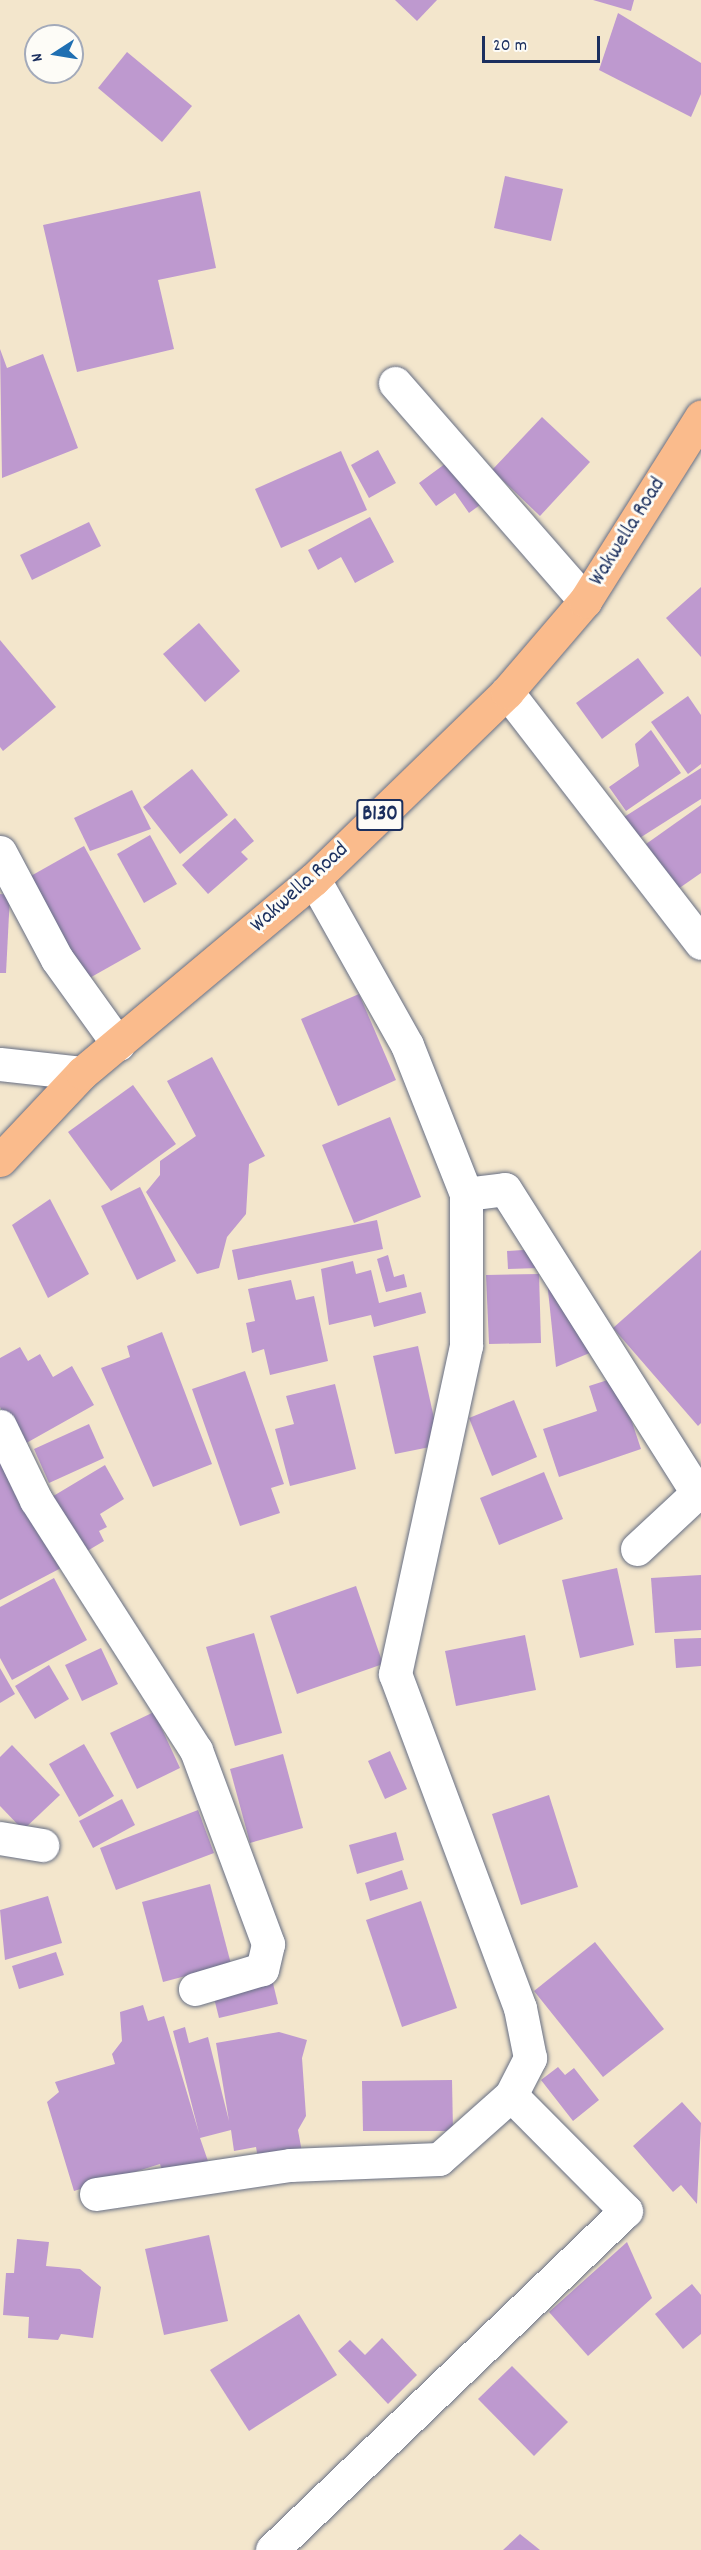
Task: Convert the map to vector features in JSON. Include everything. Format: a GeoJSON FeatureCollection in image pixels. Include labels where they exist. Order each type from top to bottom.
{"type":"FeatureCollection","features":[{"type":"Feature","properties":{"kind":"main road","name":"Wakwella Road"},"geometry":{"type":"LineString","coordinates":[[0,1160],[82,1073],[314,879],[507,692],[585,601],[701,417]]}},
{"type":"Feature","properties":{"kind":"street"},"geometry":{"type":"LineString","coordinates":[[395,383],[585,601]]}},
{"type":"Feature","properties":{"kind":"street"},"geometry":{"type":"LineString","coordinates":[[507,692],[701,943]]}},
{"type":"Feature","properties":{"kind":"street"},"geometry":{"type":"LineString","coordinates":[[0,852],[57,958],[118,1044]]}},
{"type":"Feature","properties":{"kind":"street"},"geometry":{"type":"LineString","coordinates":[[96,2194],[290,2164],[439,2159],[511,2095],[530,2058],[520,2008],[395,1674],[466,1346],[466,1194],[407,1046],[314,879]]}},
{"type":"Feature","properties":{"kind":"street"},"geometry":{"type":"LineString","coordinates":[[0,1064],[82,1073]]}},
{"type":"Feature","properties":{"kind":"street"},"geometry":{"type":"LineString","coordinates":[[466,1194],[505,1189],[697,1493],[637,1549]]}},
{"type":"Feature","properties":{"kind":"street"},"geometry":{"type":"LineString","coordinates":[[0,1426],[36,1500],[196,1750],[268,1944],[262,1969],[195,1989]]}},
{"type":"Feature","properties":{"kind":"street"},"geometry":{"type":"LineString","coordinates":[[0,1838],[42,1845]]}},
{"type":"Feature","properties":{"kind":"street"},"geometry":{"type":"LineString","coordinates":[[272,2550],[626,2211],[511,2095]]}},
{"type":"Feature","properties":{"kind":"building"},"geometry":{"type":"Polygon","coordinates":[[[395,0],[437,0],[417,21],[395,0]]]}},
{"type":"Feature","properties":{"kind":"building"},"geometry":{"type":"Polygon","coordinates":[[[593,0],[634,0],[631,11],[593,0]]]}},
{"type":"Feature","properties":{"kind":"building"},"geometry":{"type":"Polygon","coordinates":[[[618,13],[701,63],[701,94],[691,117],[599,70],[618,13]]]}},
{"type":"Feature","properties":{"kind":"building"},"geometry":{"type":"Polygon","coordinates":[[[127,52],[192,106],[162,142],[98,88],[127,52]]]}},
{"type":"Feature","properties":{"kind":"building"},"geometry":{"type":"Polygon","coordinates":[[[505,176],[563,189],[551,241],[494,228],[505,176]]]}},
{"type":"Feature","properties":{"kind":"building"},"geometry":{"type":"Polygon","coordinates":[[[200,191],[216,268],[158,280],[174,349],[77,372],[43,225],[200,191]]]}},
{"type":"Feature","properties":{"kind":"building"},"geometry":{"type":"Polygon","coordinates":[[[0,349],[7,368],[43,354],[78,448],[2,478],[0,349]]]}},
{"type":"Feature","properties":{"kind":"building"},"geometry":{"type":"Polygon","coordinates":[[[542,417],[590,462],[540,516],[492,470],[542,417]]]}},
{"type":"Feature","properties":{"kind":"building"},"geometry":{"type":"Polygon","coordinates":[[[378,450],[396,483],[369,498],[351,465],[378,450]]]}},
{"type":"Feature","properties":{"kind":"building"},"geometry":{"type":"Polygon","coordinates":[[[341,451],[367,510],[281,548],[255,489],[341,451]]]}},
{"type":"Feature","properties":{"kind":"building"},"geometry":{"type":"Polygon","coordinates":[[[453,458],[484,502],[469,513],[455,493],[436,506],[419,483],[453,458]]]}},
{"type":"Feature","properties":{"kind":"building"},"geometry":{"type":"Polygon","coordinates":[[[370,517],[394,562],[355,583],[341,557],[318,570],[308,550],[370,517]]]}},
{"type":"Feature","properties":{"kind":"building"},"geometry":{"type":"Polygon","coordinates":[[[89,522],[101,546],[32,580],[20,555],[89,522]]]}},
{"type":"Feature","properties":{"kind":"building"},"geometry":{"type":"Polygon","coordinates":[[[701,587],[701,657],[666,618],[701,587]]]}},
{"type":"Feature","properties":{"kind":"building"},"geometry":{"type":"Polygon","coordinates":[[[199,623],[240,671],[205,702],[163,654],[199,623]]]}},
{"type":"Feature","properties":{"kind":"building"},"geometry":{"type":"Polygon","coordinates":[[[0,640],[56,707],[3,751],[0,747],[0,640]]]}},
{"type":"Feature","properties":{"kind":"building"},"geometry":{"type":"Polygon","coordinates":[[[638,658],[664,693],[602,739],[576,703],[638,658]]]}},
{"type":"Feature","properties":{"kind":"building"},"geometry":{"type":"Polygon","coordinates":[[[688,696],[701,715],[701,764],[688,774],[651,722],[688,696]]]}},
{"type":"Feature","properties":{"kind":"building"},"geometry":{"type":"Polygon","coordinates":[[[651,730],[681,773],[626,811],[609,787],[639,766],[635,744],[651,730]]]}},
{"type":"Feature","properties":{"kind":"building"},"geometry":{"type":"Polygon","coordinates":[[[701,768],[701,799],[635,841],[621,819],[701,768]]]}},
{"type":"Feature","properties":{"kind":"building"},"geometry":{"type":"Polygon","coordinates":[[[192,769],[228,815],[180,854],[143,807],[192,769]]]}},
{"type":"Feature","properties":{"kind":"building"},"geometry":{"type":"Polygon","coordinates":[[[132,790],[151,829],[90,851],[74,818],[132,790]]]}},
{"type":"Feature","properties":{"kind":"building"},"geometry":{"type":"Polygon","coordinates":[[[701,805],[701,873],[678,889],[646,844],[701,805]]]}},
{"type":"Feature","properties":{"kind":"building"},"geometry":{"type":"Polygon","coordinates":[[[235,818],[254,841],[241,852],[248,859],[208,894],[182,865],[235,818]]]}},
{"type":"Feature","properties":{"kind":"building"},"geometry":{"type":"Polygon","coordinates":[[[150,835],[177,884],[144,903],[117,854],[150,835]]]}},
{"type":"Feature","properties":{"kind":"building"},"geometry":{"type":"Polygon","coordinates":[[[84,846],[141,949],[86,980],[29,877],[84,846]]]}},
{"type":"Feature","properties":{"kind":"building"},"geometry":{"type":"Polygon","coordinates":[[[0,894],[10,895],[6,973],[0,973],[0,894]]]}},
{"type":"Feature","properties":{"kind":"building"},"geometry":{"type":"Polygon","coordinates":[[[359,994],[396,1080],[338,1106],[301,1019],[359,994]]]}},
{"type":"Feature","properties":{"kind":"building"},"geometry":{"type":"Polygon","coordinates":[[[212,1057],[265,1156],[249,1164],[246,1214],[227,1237],[219,1268],[197,1274],[146,1192],[160,1175],[160,1161],[196,1136],[167,1081],[212,1057]]]}},
{"type":"Feature","properties":{"kind":"building"},"geometry":{"type":"Polygon","coordinates":[[[133,1085],[176,1144],[111,1191],[68,1132],[133,1085]]]}},
{"type":"Feature","properties":{"kind":"building"},"geometry":{"type":"Polygon","coordinates":[[[390,1117],[421,1197],[354,1223],[322,1145],[390,1117]]]}},
{"type":"Feature","properties":{"kind":"building"},"geometry":{"type":"Polygon","coordinates":[[[140,1187],[176,1261],[137,1280],[101,1206],[140,1187]]]}},
{"type":"Feature","properties":{"kind":"building"},"geometry":{"type":"Polygon","coordinates":[[[50,1199],[89,1274],[48,1298],[12,1225],[50,1199]]]}},
{"type":"Feature","properties":{"kind":"building"},"geometry":{"type":"Polygon","coordinates":[[[377,1220],[383,1249],[238,1280],[232,1250],[377,1220]]]}},
{"type":"Feature","properties":{"kind":"building"},"geometry":{"type":"Polygon","coordinates":[[[538,1249],[539,1268],[508,1269],[507,1251],[538,1249]]]}},
{"type":"Feature","properties":{"kind":"building"},"geometry":{"type":"Polygon","coordinates":[[[701,1250],[701,1423],[698,1426],[613,1328],[701,1250]]]}},
{"type":"Feature","properties":{"kind":"building"},"geometry":{"type":"Polygon","coordinates":[[[388,1255],[394,1277],[404,1274],[407,1287],[386,1292],[377,1259],[388,1255]]]}},
{"type":"Feature","properties":{"kind":"building"},"geometry":{"type":"Polygon","coordinates":[[[353,1261],[356,1274],[371,1270],[379,1303],[421,1292],[426,1313],[374,1327],[371,1315],[329,1325],[321,1269],[353,1261]]]}},
{"type":"Feature","properties":{"kind":"building"},"geometry":{"type":"Polygon","coordinates":[[[546,1271],[604,1347],[556,1367],[546,1271]]]}},
{"type":"Feature","properties":{"kind":"building"},"geometry":{"type":"Polygon","coordinates":[[[539,1274],[541,1343],[489,1344],[486,1275],[539,1274]]]}},
{"type":"Feature","properties":{"kind":"building"},"geometry":{"type":"Polygon","coordinates":[[[291,1280],[296,1300],[314,1296],[328,1361],[270,1375],[264,1349],[252,1353],[246,1323],[255,1321],[248,1289],[291,1280]]]}},
{"type":"Feature","properties":{"kind":"building"},"geometry":{"type":"Polygon","coordinates":[[[162,1332],[212,1464],[153,1487],[101,1368],[130,1357],[127,1346],[162,1332]]]}},
{"type":"Feature","properties":{"kind":"building"},"geometry":{"type":"Polygon","coordinates":[[[418,1346],[440,1445],[395,1454],[373,1356],[418,1346]]]}},
{"type":"Feature","properties":{"kind":"building"},"geometry":{"type":"Polygon","coordinates":[[[20,1347],[28,1361],[40,1354],[53,1377],[72,1366],[94,1405],[21,1446],[0,1407],[0,1358],[20,1347]]]}},
{"type":"Feature","properties":{"kind":"building"},"geometry":{"type":"Polygon","coordinates":[[[245,1371],[284,1484],[271,1488],[280,1513],[240,1526],[192,1389],[245,1371]]]}},
{"type":"Feature","properties":{"kind":"building"},"geometry":{"type":"Polygon","coordinates":[[[617,1377],[641,1449],[559,1477],[543,1429],[597,1411],[589,1386],[617,1377]]]}},
{"type":"Feature","properties":{"kind":"building"},"geometry":{"type":"Polygon","coordinates":[[[335,1384],[356,1469],[290,1486],[275,1429],[294,1424],[286,1396],[335,1384]]]}},
{"type":"Feature","properties":{"kind":"building"},"geometry":{"type":"Polygon","coordinates":[[[514,1400],[537,1457],[492,1476],[469,1418],[514,1400]]]}},
{"type":"Feature","properties":{"kind":"building"},"geometry":{"type":"Polygon","coordinates":[[[89,1424],[104,1458],[49,1483],[34,1449],[89,1424]]]}},
{"type":"Feature","properties":{"kind":"building"},"geometry":{"type":"Polygon","coordinates":[[[0,1450],[61,1568],[0,1600],[0,1450]]]}},
{"type":"Feature","properties":{"kind":"building"},"geometry":{"type":"Polygon","coordinates":[[[105,1465],[124,1499],[100,1514],[107,1527],[99,1531],[104,1541],[77,1557],[50,1498],[105,1465]]]}},
{"type":"Feature","properties":{"kind":"building"},"geometry":{"type":"Polygon","coordinates":[[[544,1472],[563,1519],[499,1545],[480,1498],[544,1472]]]}},
{"type":"Feature","properties":{"kind":"building"},"geometry":{"type":"Polygon","coordinates":[[[617,1568],[634,1645],[580,1658],[562,1580],[617,1568]]]}},
{"type":"Feature","properties":{"kind":"building"},"geometry":{"type":"Polygon","coordinates":[[[701,1575],[701,1630],[655,1633],[651,1578],[701,1575]]]}},
{"type":"Feature","properties":{"kind":"building"},"geometry":{"type":"Polygon","coordinates":[[[54,1578],[87,1640],[12,1680],[0,1658],[0,1607],[54,1578]]]}},
{"type":"Feature","properties":{"kind":"building"},"geometry":{"type":"Polygon","coordinates":[[[356,1586],[383,1664],[297,1694],[270,1616],[356,1586]]]}},
{"type":"Feature","properties":{"kind":"building"},"geometry":{"type":"Polygon","coordinates":[[[254,1633],[282,1733],[235,1746],[206,1647],[254,1633]]]}},
{"type":"Feature","properties":{"kind":"building"},"geometry":{"type":"Polygon","coordinates":[[[525,1635],[536,1690],[456,1706],[445,1651],[525,1635]]]}},
{"type":"Feature","properties":{"kind":"building"},"geometry":{"type":"Polygon","coordinates":[[[701,1638],[701,1666],[676,1668],[674,1639],[701,1638]]]}},
{"type":"Feature","properties":{"kind":"building"},"geometry":{"type":"Polygon","coordinates":[[[101,1648],[118,1684],[82,1701],[65,1665],[101,1648]]]}},
{"type":"Feature","properties":{"kind":"building"},"geometry":{"type":"Polygon","coordinates":[[[49,1665],[69,1699],[35,1719],[15,1686],[49,1665]]]}},
{"type":"Feature","properties":{"kind":"building"},"geometry":{"type":"Polygon","coordinates":[[[0,1668],[15,1694],[0,1703],[0,1668]]]}},
{"type":"Feature","properties":{"kind":"building"},"geometry":{"type":"Polygon","coordinates":[[[154,1712],[180,1768],[137,1789],[110,1733],[154,1712]]]}},
{"type":"Feature","properties":{"kind":"building"},"geometry":{"type":"Polygon","coordinates":[[[84,1744],[114,1796],[79,1817],[49,1764],[84,1744]]]}},
{"type":"Feature","properties":{"kind":"building"},"geometry":{"type":"Polygon","coordinates":[[[12,1745],[60,1795],[23,1830],[0,1806],[0,1757],[12,1745]]]}},
{"type":"Feature","properties":{"kind":"building"},"geometry":{"type":"Polygon","coordinates":[[[390,1751],[407,1789],[385,1799],[368,1761],[390,1751]]]}},
{"type":"Feature","properties":{"kind":"building"},"geometry":{"type":"Polygon","coordinates":[[[283,1754],[303,1828],[250,1843],[230,1769],[283,1754]]]}},
{"type":"Feature","properties":{"kind":"building"},"geometry":{"type":"Polygon","coordinates":[[[549,1795],[578,1887],[521,1905],[492,1814],[549,1795]]]}},
{"type":"Feature","properties":{"kind":"building"},"geometry":{"type":"Polygon","coordinates":[[[122,1799],[135,1825],[93,1848],[79,1821],[122,1799]]]}},
{"type":"Feature","properties":{"kind":"building"},"geometry":{"type":"Polygon","coordinates":[[[198,1810],[214,1853],[116,1890],[100,1848],[198,1810]]]}},
{"type":"Feature","properties":{"kind":"building"},"geometry":{"type":"Polygon","coordinates":[[[396,1832],[404,1860],[357,1874],[349,1845],[396,1832]]]}},
{"type":"Feature","properties":{"kind":"building"},"geometry":{"type":"Polygon","coordinates":[[[402,1870],[408,1889],[370,1901],[365,1883],[402,1870]]]}},
{"type":"Feature","properties":{"kind":"building"},"geometry":{"type":"Polygon","coordinates":[[[210,1884],[231,1964],[163,1982],[142,1902],[210,1884]]]}},
{"type":"Feature","properties":{"kind":"building"},"geometry":{"type":"Polygon","coordinates":[[[48,1896],[62,1943],[5,1960],[0,1910],[48,1896]]]}},
{"type":"Feature","properties":{"kind":"building"},"geometry":{"type":"Polygon","coordinates":[[[421,1901],[457,2008],[402,2027],[366,1920],[421,1901]]]}},
{"type":"Feature","properties":{"kind":"building"},"geometry":{"type":"Polygon","coordinates":[[[595,1942],[664,2029],[603,2077],[534,1991],[595,1942]]]}},
{"type":"Feature","properties":{"kind":"building"},"geometry":{"type":"Polygon","coordinates":[[[56,1952],[64,1975],[19,1989],[12,1966],[56,1952]]]}},
{"type":"Feature","properties":{"kind":"building"},"geometry":{"type":"Polygon","coordinates":[[[271,1975],[278,2004],[219,2018],[212,1990],[271,1975]]]}},
{"type":"Feature","properties":{"kind":"building"},"geometry":{"type":"Polygon","coordinates":[[[143,2005],[148,2021],[164,2016],[199,2133],[173,2031],[185,2027],[189,2043],[208,2037],[229,2121],[216,2043],[279,2032],[307,2040],[302,2058],[306,2116],[298,2130],[303,2158],[259,2165],[256,2147],[234,2151],[231,2130],[200,2138],[209,2164],[164,2178],[160,2164],[74,2191],[47,2102],[59,2092],[55,2082],[115,2064],[112,2054],[122,2041],[120,2012],[143,2005]]]}},
{"type":"Feature","properties":{"kind":"building"},"geometry":{"type":"Polygon","coordinates":[[[558,2067],[565,2075],[574,2068],[599,2100],[573,2121],[541,2080],[558,2067]]]}},
{"type":"Feature","properties":{"kind":"building"},"geometry":{"type":"Polygon","coordinates":[[[452,2080],[453,2131],[363,2131],[362,2081],[452,2080]]]}},
{"type":"Feature","properties":{"kind":"building"},"geometry":{"type":"Polygon","coordinates":[[[682,2102],[701,2123],[697,2204],[681,2185],[673,2192],[633,2146],[682,2102]]]}},
{"type":"Feature","properties":{"kind":"building"},"geometry":{"type":"Polygon","coordinates":[[[209,2235],[228,2321],[164,2335],[145,2249],[209,2235]]]}},
{"type":"Feature","properties":{"kind":"building"},"geometry":{"type":"Polygon","coordinates":[[[17,2239],[49,2242],[46,2266],[80,2269],[101,2287],[93,2338],[61,2334],[58,2340],[28,2338],[29,2317],[3,2315],[6,2273],[14,2273],[17,2239]]]}},
{"type":"Feature","properties":{"kind":"building"},"geometry":{"type":"Polygon","coordinates":[[[627,2242],[652,2298],[588,2356],[549,2312],[627,2242]]]}},
{"type":"Feature","properties":{"kind":"building"},"geometry":{"type":"Polygon","coordinates":[[[692,2284],[701,2295],[701,2334],[683,2349],[655,2314],[692,2284]]]}},
{"type":"Feature","properties":{"kind":"building"},"geometry":{"type":"Polygon","coordinates":[[[299,2314],[337,2375],[249,2431],[210,2370],[299,2314]]]}},
{"type":"Feature","properties":{"kind":"building"},"geometry":{"type":"Polygon","coordinates":[[[382,2338],[417,2375],[388,2404],[338,2351],[350,2340],[365,2355],[382,2338]]]}},
{"type":"Feature","properties":{"kind":"building"},"geometry":{"type":"Polygon","coordinates":[[[512,2366],[568,2422],[534,2456],[478,2399],[512,2366]]]}},
{"type":"Feature","properties":{"kind":"building"},"geometry":{"type":"Polygon","coordinates":[[[520,2534],[540,2550],[503,2550],[520,2534]]]}}]}
